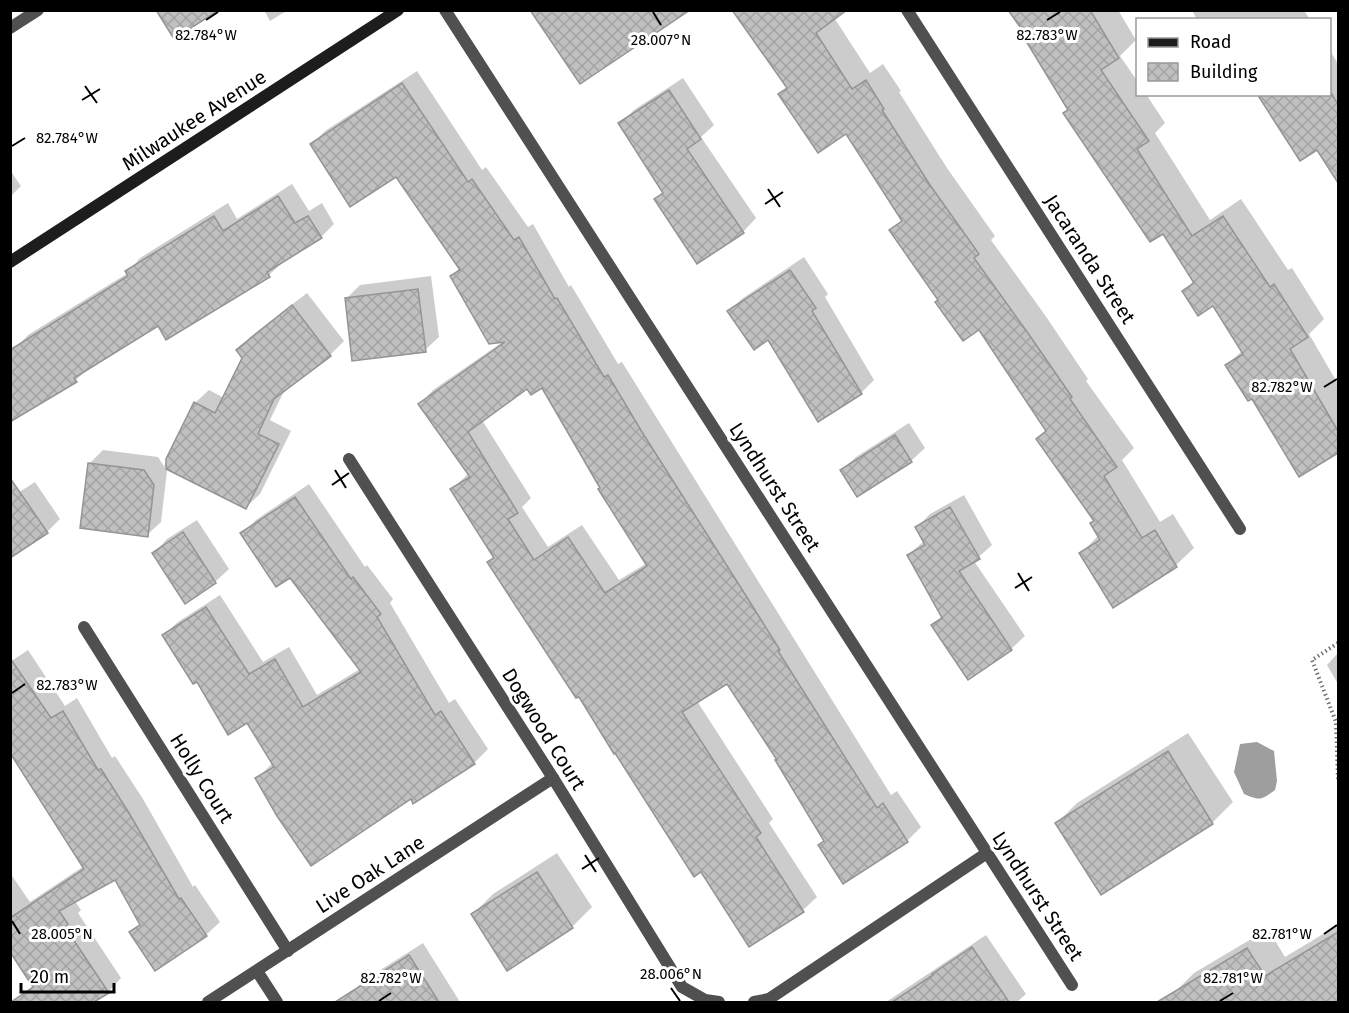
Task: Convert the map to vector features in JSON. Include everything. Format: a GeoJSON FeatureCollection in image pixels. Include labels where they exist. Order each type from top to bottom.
{"type":"FeatureCollection","features":[{"type":"Feature","properties":{"kind":"street"},"geometry":{"type":"LineString","coordinates":[[10,28],[38,10]]}},
{"type":"Feature","properties":{"kind":"street","name":"Milwaukee Avenue"},"geometry":{"type":"LineString","coordinates":[[10,262],[398,10]]}},
{"type":"Feature","properties":{"kind":"street","name":"Lyndhurst Street"},"geometry":{"type":"LineString","coordinates":[[445,10],[1072,985]]}},
{"type":"Feature","properties":{"kind":"street","name":"Jacaranda Street"},"geometry":{"type":"LineString","coordinates":[[907,10],[1240,529]]}},
{"type":"Feature","properties":{"kind":"street","name":"Dogwood Court"},"geometry":{"type":"LineString","coordinates":[[350,459],[553,778],[681,987],[705,1000],[719,1002]]}},
{"type":"Feature","properties":{"kind":"street","name":"Holly Court"},"geometry":{"type":"LineString","coordinates":[[84,627],[288,951]]}},
{"type":"Feature","properties":{"kind":"street","name":"Live Oak Lane"},"geometry":{"type":"LineString","coordinates":[[208,1002],[553,778]]}},
{"type":"Feature","properties":{"kind":"street"},"geometry":{"type":"LineString","coordinates":[[754,1002],[769,999],[987,853]]}},
{"type":"Feature","properties":{"kind":"street"},"geometry":{"type":"LineString","coordinates":[[257,971],[277,1002]]}},
{"type":"Feature","properties":{"kind":"path"},"geometry":{"type":"LineString","coordinates":[[1338,643],[1312,660],[1336,722],[1338,779]]}},
{"type":"Feature","properties":{"kind":"shaded area"},"geometry":{"type":"Polygon","coordinates":[[[1257,742],[1274,751],[1277,781],[1275,790],[1266,796],[1254,798],[1244,794],[1234,772],[1240,744],[1257,742]]]}},
{"type":"Feature","properties":{"kind":"building"},"geometry":{"type":"Polygon","coordinates":[[[156,10],[219,10],[174,39],[156,10]]]}},
{"type":"Feature","properties":{"kind":"building"},"geometry":{"type":"Polygon","coordinates":[[[530,10],[690,10],[580,84],[530,10]]]}},
{"type":"Feature","properties":{"kind":"building"},"geometry":{"type":"Polygon","coordinates":[[[732,10],[847,10],[816,33],[852,89],[866,80],[884,109],[882,110],[930,185],[979,254],[974,258],[1072,397],[1070,399],[1117,467],[1104,476],[1142,538],[1155,530],[1177,567],[1113,608],[1079,553],[1100,540],[1090,523],[1094,521],[1036,439],[1046,431],[979,330],[963,341],[935,302],[938,300],[889,230],[902,221],[846,134],[818,153],[778,94],[787,88],[732,10]]]}},
{"type":"Feature","properties":{"kind":"building"},"geometry":{"type":"Polygon","coordinates":[[[1008,10],[1090,10],[1119,58],[1101,70],[1149,141],[1137,149],[1192,236],[1223,216],[1270,287],[1274,284],[1308,337],[1290,349],[1338,431],[1338,453],[1299,477],[1252,399],[1248,401],[1225,365],[1243,354],[1213,306],[1198,316],[1182,291],[1194,283],[1163,234],[1150,242],[1063,113],[1068,110],[1023,36],[1025,34],[1008,10]]]}},
{"type":"Feature","properties":{"kind":"building"},"geometry":{"type":"Polygon","coordinates":[[[402,83],[468,182],[472,179],[514,240],[519,237],[555,299],[557,298],[604,377],[608,375],[877,808],[883,803],[908,842],[843,884],[818,845],[824,841],[775,760],[777,760],[727,684],[682,712],[761,833],[756,837],[804,912],[749,947],[701,872],[694,877],[579,697],[576,698],[487,562],[494,558],[450,489],[470,477],[418,404],[505,342],[489,344],[450,276],[460,270],[396,177],[350,207],[310,144],[402,83]],[[542,388],[531,395],[527,389],[468,432],[518,513],[508,519],[534,560],[568,537],[605,593],[647,566],[598,489],[600,488],[542,388]]]}},
{"type":"Feature","properties":{"kind":"building"},"geometry":{"type":"Polygon","coordinates":[[[669,90],[701,139],[687,149],[744,233],[697,264],[654,199],[663,193],[618,123],[669,90]]]}},
{"type":"Feature","properties":{"kind":"building"},"geometry":{"type":"Polygon","coordinates":[[[1332,94],[1338,105],[1338,183],[1317,150],[1300,161],[1258,96],[1331,96],[1332,94]]]}},
{"type":"Feature","properties":{"kind":"building"},"geometry":{"type":"Polygon","coordinates":[[[278,196],[295,223],[308,216],[322,238],[267,272],[270,277],[166,340],[158,326],[74,378],[77,382],[10,422],[10,350],[128,276],[125,271],[214,216],[223,231],[278,196]]]}},
{"type":"Feature","properties":{"kind":"building"},"geometry":{"type":"Polygon","coordinates":[[[790,270],[816,308],[812,311],[862,394],[818,422],[768,340],[754,350],[727,311],[790,270]]]}},
{"type":"Feature","properties":{"kind":"building"},"geometry":{"type":"Polygon","coordinates":[[[418,289],[426,352],[352,361],[345,298],[418,289]]]}},
{"type":"Feature","properties":{"kind":"building"},"geometry":{"type":"Polygon","coordinates":[[[292,305],[331,356],[274,399],[258,434],[279,444],[246,509],[166,469],[166,459],[194,402],[215,413],[242,358],[236,350],[292,305]]]}},
{"type":"Feature","properties":{"kind":"building"},"geometry":{"type":"Polygon","coordinates":[[[895,435],[912,462],[857,497],[840,470],[895,435]]]}},
{"type":"Feature","properties":{"kind":"building"},"geometry":{"type":"Polygon","coordinates":[[[88,463],[144,470],[154,485],[148,537],[80,528],[88,463]]]}},
{"type":"Feature","properties":{"kind":"building"},"geometry":{"type":"Polygon","coordinates":[[[10,478],[48,533],[10,558],[10,478]]]}},
{"type":"Feature","properties":{"kind":"building"},"geometry":{"type":"Polygon","coordinates":[[[295,497],[351,579],[353,577],[381,614],[377,617],[435,715],[441,711],[475,764],[413,804],[411,799],[311,866],[277,816],[255,778],[274,767],[247,723],[228,735],[197,682],[193,684],[162,635],[206,607],[249,674],[275,659],[303,707],[361,672],[290,578],[276,587],[240,533],[295,497]]]}},
{"type":"Feature","properties":{"kind":"building"},"geometry":{"type":"Polygon","coordinates":[[[950,507],[980,559],[959,571],[1012,650],[968,680],[931,625],[942,618],[907,555],[925,545],[915,527],[950,507]]]}},
{"type":"Feature","properties":{"kind":"building"},"geometry":{"type":"Polygon","coordinates":[[[183,532],[216,583],[185,604],[152,553],[183,532]]]}},
{"type":"Feature","properties":{"kind":"building"},"geometry":{"type":"Polygon","coordinates":[[[10,658],[51,718],[63,711],[98,770],[101,769],[129,813],[179,899],[181,898],[207,936],[155,971],[129,932],[140,925],[115,880],[59,911],[68,924],[65,927],[109,993],[94,1002],[11,1002],[33,987],[10,952],[10,918],[84,869],[10,753],[10,658]]]}},
{"type":"Feature","properties":{"kind":"building"},"geometry":{"type":"Polygon","coordinates":[[[1168,751],[1213,824],[1101,895],[1055,823],[1168,751]]]}},
{"type":"Feature","properties":{"kind":"building"},"geometry":{"type":"Polygon","coordinates":[[[537,872],[573,928],[507,971],[471,914],[537,872]]]}},
{"type":"Feature","properties":{"kind":"building"},"geometry":{"type":"Polygon","coordinates":[[[1338,932],[1338,1002],[1157,1002],[1247,948],[1265,976],[1338,932]]]}},
{"type":"Feature","properties":{"kind":"building"},"geometry":{"type":"Polygon","coordinates":[[[972,947],[1009,1002],[892,1002],[933,975],[972,947]]]}},
{"type":"Feature","properties":{"kind":"building"},"geometry":{"type":"Polygon","coordinates":[[[409,955],[439,1002],[335,1002],[409,955]]]}}]}
